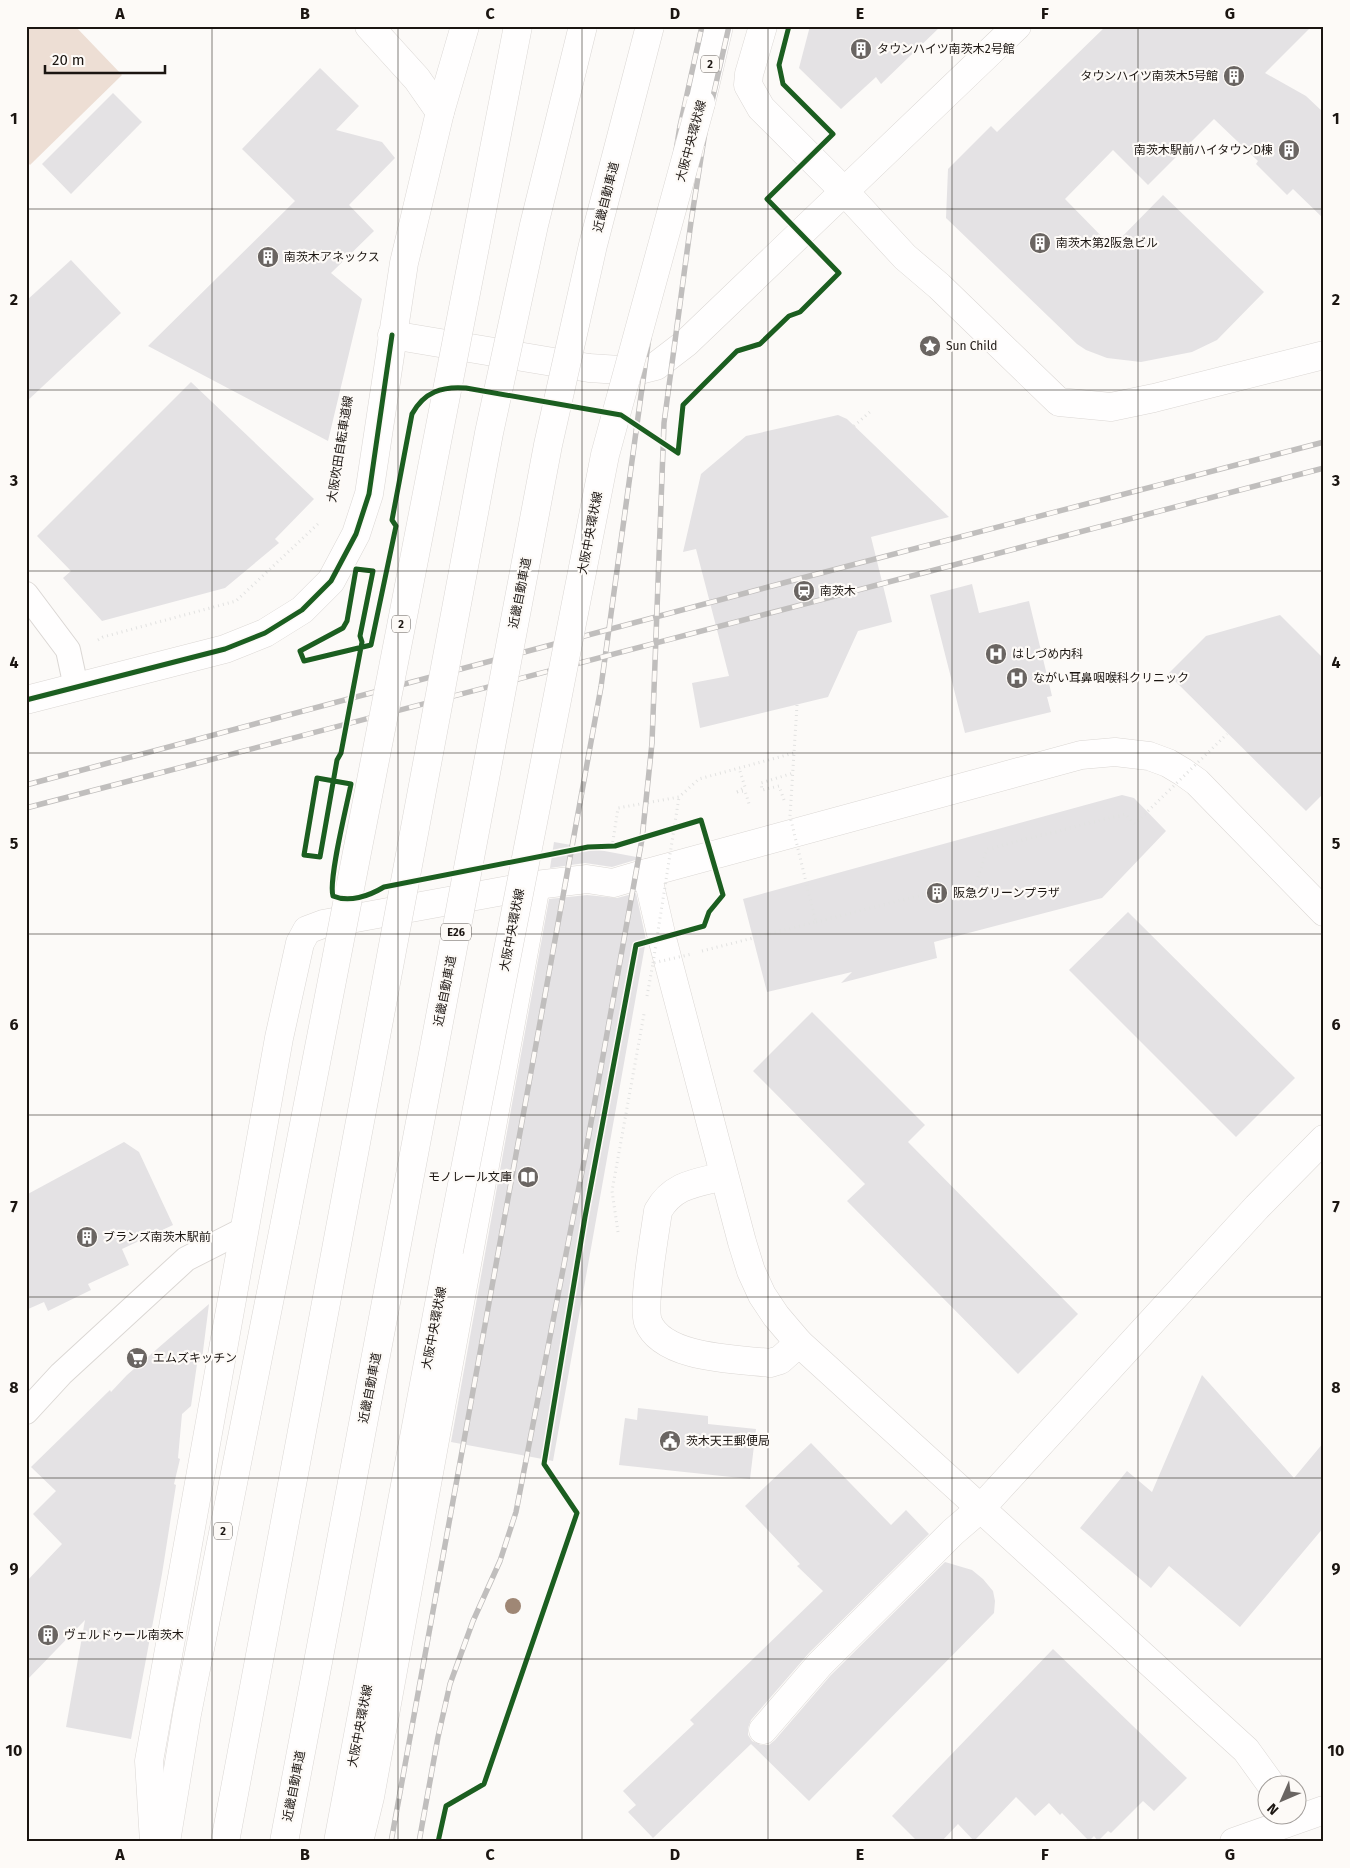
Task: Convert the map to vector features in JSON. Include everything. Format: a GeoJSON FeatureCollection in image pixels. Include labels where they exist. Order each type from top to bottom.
{"type":"FeatureCollection","features":[{"type":"Feature","properties":{"kind":"main road"},"geometry":{"type":"LineString","coordinates":[[369,26],[417,80],[440,112]]}},
{"type":"Feature","properties":{"kind":"main road"},"geometry":{"type":"LineString","coordinates":[[26,700],[225,649],[265,633],[302,610],[331,581],[356,534],[369,494],[404,263],[440,112],[465,26]]}},
{"type":"Feature","properties":{"kind":"main road","name":"2"},"geometry":{"type":"LineString","coordinates":[[166,1842],[187,1714],[518,26]]}},
{"type":"Feature","properties":{"kind":"main road"},"geometry":{"type":"LineString","coordinates":[[225,1842],[489,433],[534,225],[583,26]]}},
{"type":"Feature","properties":{"kind":"main road","name":"近畿自動車道"},"geometry":{"type":"LineString","coordinates":[[284,1842],[548,445],[593,245],[650,26]]}},
{"type":"Feature","properties":{"kind":"main road","name":"大阪中央環状線"},"geometry":{"type":"LineString","coordinates":[[338,1842],[449,1251],[605,455],[701,103],[719,26]]}},
{"type":"Feature","properties":{"kind":"main road"},"geometry":{"type":"LineString","coordinates":[[763,26],[749,74],[748,85],[754,99],[761,108],[845,192],[905,257],[939,286],[1059,402],[1111,407],[1324,355]]}},
{"type":"Feature","properties":{"kind":"main road"},"geometry":{"type":"LineString","coordinates":[[392,335],[589,368],[636,371],[656,366],[686,344],[1017,26]]}},
{"type":"Feature","properties":{"kind":"main road"},"geometry":{"type":"LineString","coordinates":[[154,1842],[149,1761],[279,1038],[300,943],[307,930],[323,924],[536,885],[587,878],[613,883],[1081,755],[1116,752],[1150,756],[1168,762],[1197,782],[1324,912]]}},
{"type":"Feature","properties":{"kind":"main road"},"geometry":{"type":"LineString","coordinates":[[647,873],[724,1176],[751,1271],[762,1295],[776,1316],[798,1343],[1246,1750],[1265,1776]]}},
{"type":"Feature","properties":{"kind":"main road"},"geometry":{"type":"LineString","coordinates":[[359,1842],[370,1798],[536,885]]}},
{"type":"Feature","properties":{"kind":"main road"},"geometry":{"type":"LineString","coordinates":[[763,1730],[820,1664],[953,1532],[981,1508],[1257,1207],[1324,1139]]}},
{"type":"Feature","properties":{"kind":"main road"},"geometry":{"type":"LineString","coordinates":[[724,1176],[686,1186],[674,1192],[665,1200],[658,1211],[647,1295],[648,1321],[662,1340],[688,1353],[770,1363],[780,1360],[798,1343]]}},
{"type":"Feature","properties":{"kind":"main road"},"geometry":{"type":"LineString","coordinates":[[1308,1814],[1324,1810]]}},
{"type":"Feature","properties":{"kind":"main road"},"geometry":{"type":"LineString","coordinates":[[1234,1842],[1275,1826]]}},
{"type":"Feature","properties":{"kind":"lane"},"geometry":{"type":"LineString","coordinates":[[26,594],[68,650],[76,687]]}},
{"type":"Feature","properties":{"kind":"lane"},"geometry":{"type":"LineString","coordinates":[[26,1412],[61,1374],[186,1260],[245,1229]]}},
{"type":"Feature","properties":{"kind":"path"},"geometry":{"type":"LineString","coordinates":[[854,426],[872,410]]}},
{"type":"Feature","properties":{"kind":"path"},"geometry":{"type":"LineString","coordinates":[[355,578],[356,569]]}},
{"type":"Feature","properties":{"kind":"path"},"geometry":{"type":"LineString","coordinates":[[326,637],[342,628],[347,621],[348,612]]}},
{"type":"Feature","properties":{"kind":"path"},"geometry":{"type":"LineString","coordinates":[[300,651],[304,661],[371,646]]}},
{"type":"Feature","properties":{"kind":"path"},"geometry":{"type":"LineString","coordinates":[[797,705],[790,816],[816,922]]}},
{"type":"Feature","properties":{"kind":"path"},"geometry":{"type":"LineString","coordinates":[[653,963],[976,882],[987,850],[1125,814],[1135,824],[1227,734]]}},
{"type":"Feature","properties":{"kind":"path"},"geometry":{"type":"LineString","coordinates":[[611,852],[618,808],[679,797],[699,779],[794,753]]}},
{"type":"Feature","properties":{"kind":"path"},"geometry":{"type":"LineString","coordinates":[[739,768],[744,786],[737,792],[745,791],[750,807]]}},
{"type":"Feature","properties":{"kind":"path"},"geometry":{"type":"LineString","coordinates":[[785,804],[780,786],[762,790],[761,783],[793,773]]}},
{"type":"Feature","properties":{"kind":"path"},"geometry":{"type":"LineString","coordinates":[[317,778],[304,855],[320,857]]}},
{"type":"Feature","properties":{"kind":"path"},"geometry":{"type":"LineString","coordinates":[[647,996],[679,797]]}},
{"type":"Feature","properties":{"kind":"path"},"geometry":{"type":"LineString","coordinates":[[618,1234],[612,1191],[645,1006]]}},
{"type":"Feature","properties":{"kind":"shaded area"},"geometry":{"type":"Polygon","coordinates":[[[26,26],[75,26],[122,75],[30,165],[26,161],[26,26]]]}},
{"type":"Feature","properties":{"kind":"building","name":"タウンハイツ南茨木2号館"},"geometry":{"type":"Polygon","coordinates":[[[810,26],[941,26],[881,84],[876,77],[841,109],[799,68],[810,26]]]}},
{"type":"Feature","properties":{"kind":"building"},"geometry":{"type":"Polygon","coordinates":[[[1106,26],[1312,26],[1265,73],[1306,96],[1324,113],[1324,219],[1293,189],[1287,195],[1256,164],[1258,161],[1214,119],[1148,185],[1113,150],[1065,199],[1112,247],[1163,195],[1264,292],[1217,340],[1192,352],[1141,362],[1107,358],[1086,350],[1077,344],[946,218],[948,169],[991,126],[997,132],[1106,26]]]}},
{"type":"Feature","properties":{"kind":"building"},"geometry":{"type":"Polygon","coordinates":[[[320,68],[359,106],[336,130],[382,142],[395,158],[349,205],[374,231],[331,273],[362,299],[328,441],[148,346],[295,201],[242,149],[320,68]]]}},
{"type":"Feature","properties":{"kind":"building"},"geometry":{"type":"Polygon","coordinates":[[[113,93],[142,122],[71,194],[42,164],[113,93]]]}},
{"type":"Feature","properties":{"kind":"building"},"geometry":{"type":"Polygon","coordinates":[[[71,260],[121,313],[26,402],[26,301],[71,260]]]}},
{"type":"Feature","properties":{"kind":"building"},"geometry":{"type":"Polygon","coordinates":[[[191,382],[314,499],[275,539],[279,543],[225,588],[102,621],[63,578],[71,571],[37,536],[191,382]]]}},
{"type":"Feature","properties":{"kind":"building"},"geometry":{"type":"Polygon","coordinates":[[[838,415],[847,419],[949,517],[871,537],[892,622],[858,631],[828,697],[700,728],[692,683],[729,676],[696,549],[683,552],[701,474],[746,436],[838,415]]]}},
{"type":"Feature","properties":{"kind":"building"},"geometry":{"type":"Polygon","coordinates":[[[972,584],[979,613],[1029,601],[1052,696],[1047,697],[1051,712],[965,733],[930,595],[972,584]]]}},
{"type":"Feature","properties":{"kind":"building"},"geometry":{"type":"Polygon","coordinates":[[[1280,615],[1324,659],[1324,793],[1306,811],[1168,674],[1206,636],[1280,615]]]}},
{"type":"Feature","properties":{"kind":"building","name":"阪急グリーンプラザ"},"geometry":{"type":"Polygon","coordinates":[[[1122,795],[1134,798],[1166,831],[1102,898],[934,942],[937,958],[841,983],[852,972],[767,992],[743,899],[1122,795]]]}},
{"type":"Feature","properties":{"kind":"building"},"geometry":{"type":"Polygon","coordinates":[[[554,842],[642,858],[612,867],[585,863],[550,868],[554,842]]]}},
{"type":"Feature","properties":{"kind":"building"},"geometry":{"type":"Polygon","coordinates":[[[636,893],[646,940],[553,1461],[451,1442],[549,899],[587,895],[617,898],[636,893]]]}},
{"type":"Feature","properties":{"kind":"building"},"geometry":{"type":"Polygon","coordinates":[[[1128,912],[1295,1078],[1236,1137],[1069,970],[1128,912]]]}},
{"type":"Feature","properties":{"kind":"building"},"geometry":{"type":"Polygon","coordinates":[[[812,1012],[925,1125],[908,1142],[1078,1314],[1018,1374],[847,1201],[865,1184],[753,1071],[812,1012]]]}},
{"type":"Feature","properties":{"kind":"building","name":"ブランズ南茨木駅前"},"geometry":{"type":"Polygon","coordinates":[[[124,1142],[139,1152],[173,1225],[122,1249],[129,1265],[88,1284],[91,1290],[48,1311],[44,1302],[26,1310],[26,1195],[124,1142]]]}},
{"type":"Feature","properties":{"kind":"building"},"geometry":{"type":"Polygon","coordinates":[[[209,1304],[202,1359],[197,1364],[191,1406],[182,1414],[178,1458],[180,1459],[174,1484],[176,1485],[162,1574],[131,1739],[66,1727],[85,1620],[26,1681],[26,1582],[62,1544],[33,1514],[56,1491],[31,1467],[110,1390],[111,1392],[127,1375],[209,1304]]]}},
{"type":"Feature","properties":{"kind":"building"},"geometry":{"type":"Polygon","coordinates":[[[1202,1375],[1294,1478],[1324,1442],[1324,1527],[1240,1627],[1169,1566],[1151,1588],[1080,1528],[1127,1471],[1152,1492],[1202,1375]]]}},
{"type":"Feature","properties":{"kind":"building"},"geometry":{"type":"Polygon","coordinates":[[[638,1408],[708,1416],[708,1424],[756,1429],[750,1479],[619,1465],[625,1418],[637,1420],[638,1408]]]}},
{"type":"Feature","properties":{"kind":"building"},"geometry":{"type":"Polygon","coordinates":[[[811,1443],[891,1525],[906,1510],[929,1534],[809,1653],[751,1720],[748,1735],[752,1741],[761,1745],[769,1745],[775,1740],[831,1675],[945,1562],[972,1570],[983,1579],[993,1591],[995,1601],[994,1613],[809,1801],[751,1744],[653,1838],[628,1812],[636,1805],[623,1791],[694,1724],[690,1720],[823,1591],[797,1566],[800,1564],[745,1506],[811,1443]]]}},
{"type":"Feature","properties":{"kind":"building"},"geometry":{"type":"Polygon","coordinates":[[[1053,1649],[1187,1778],[1154,1811],[1143,1801],[1111,1833],[1108,1831],[1098,1841],[1094,1836],[1089,1841],[1062,1813],[1060,1815],[1049,1803],[1035,1816],[1016,1797],[974,1841],[958,1824],[941,1842],[918,1842],[892,1816],[1053,1649]]]}},
{"type":"Feature","properties":{"kind":"railway"},"geometry":{"type":"LineString","coordinates":[[391,1842],[601,687],[666,213],[680,126],[702,26]]}},
{"type":"Feature","properties":{"kind":"railway"},"geometry":{"type":"LineString","coordinates":[[419,1842],[438,1737],[450,1684],[473,1621],[500,1561],[516,1512],[585,1156],[642,839],[652,743],[664,423],[705,132],[729,26]]}},
{"type":"Feature","properties":{"kind":"railway"},"geometry":{"type":"LineString","coordinates":[[26,785],[802,578],[1324,442]]}},
{"type":"Feature","properties":{"kind":"railway"},"geometry":{"type":"LineString","coordinates":[[26,808],[1324,468]]}},
{"type":"Feature","properties":{"kind":"cycle path"},"geometry":{"type":"LineString","coordinates":[[438,1842],[446,1806],[484,1784],[577,1513],[544,1464],[585,1217],[636,945],[704,926],[709,912],[723,895],[701,820],[615,846],[588,847],[384,887],[352,899],[333,896],[335,859],[351,784],[317,778],[304,855],[320,857],[337,760],[341,753],[362,642],[360,636],[373,571],[356,569],[347,621],[343,628],[300,651],[304,661],[371,645],[396,526],[392,520],[412,414],[422,400],[434,392],[449,388],[466,388],[621,415],[678,453],[683,405],[737,351],[760,344],[789,316],[800,312],[839,273],[767,199],[833,134],[783,84],[779,65],[789,26]]}},
{"type":"Feature","properties":{"kind":"cycle path"},"geometry":{"type":"LineString","coordinates":[[26,700],[225,649],[265,633],[302,610],[331,581],[356,534],[369,494],[392,335]]}},
{"type":"Feature","properties":{"kind":"place","name":"タウンハイツ南茨木2号館"},"geometry":{"type":"Point","coordinates":[861,49]}},
{"type":"Feature","properties":{"kind":"place","name":"タウンハイツ南茨木5号館"},"geometry":{"type":"Point","coordinates":[1234,76]}},
{"type":"Feature","properties":{"kind":"place","name":"南茨木駅前ハイタウンD棟"},"geometry":{"type":"Point","coordinates":[1289,150]}},
{"type":"Feature","properties":{"kind":"place","name":"南茨木第2阪急ビル"},"geometry":{"type":"Point","coordinates":[1040,243]}},
{"type":"Feature","properties":{"kind":"place","name":"南茨木アネックス"},"geometry":{"type":"Point","coordinates":[268,257]}},
{"type":"Feature","properties":{"kind":"place","name":"Sun Child"},"geometry":{"type":"Point","coordinates":[930,346]}},
{"type":"Feature","properties":{"kind":"place","name":"南茨木"},"geometry":{"type":"Point","coordinates":[804,591]}},
{"type":"Feature","properties":{"kind":"place","name":"はしづめ内科"},"geometry":{"type":"Point","coordinates":[996,654]}},
{"type":"Feature","properties":{"kind":"place","name":"ながい耳鼻咽喉科クリニック"},"geometry":{"type":"Point","coordinates":[1017,678]}},
{"type":"Feature","properties":{"kind":"place","name":"阪急グリーンプラザ"},"geometry":{"type":"Point","coordinates":[937,893]}},
{"type":"Feature","properties":{"kind":"place","name":"モノレール文庫"},"geometry":{"type":"Point","coordinates":[528,1177]}},
{"type":"Feature","properties":{"kind":"place","name":"ブランズ南茨木駅前"},"geometry":{"type":"Point","coordinates":[87,1237]}},
{"type":"Feature","properties":{"kind":"place","name":"エムズキッチン"},"geometry":{"type":"Point","coordinates":[137,1358]}},
{"type":"Feature","properties":{"kind":"place","name":"茨木天王郵便局"},"geometry":{"type":"Point","coordinates":[670,1441]}},
{"type":"Feature","properties":{"kind":"place","name":"ヴェルドゥール南茨木"},"geometry":{"type":"Point","coordinates":[48,1635]}}]}
